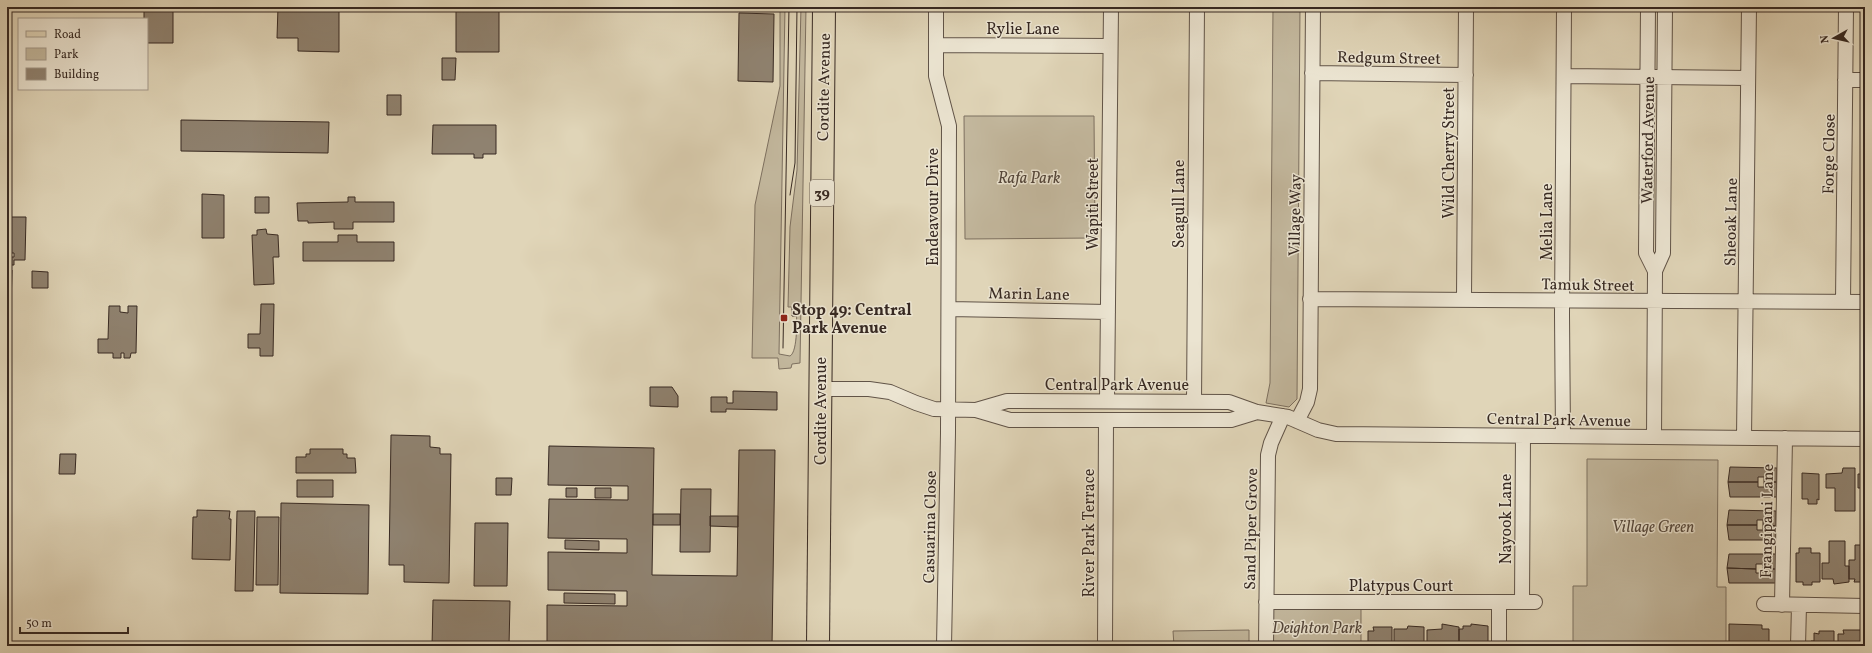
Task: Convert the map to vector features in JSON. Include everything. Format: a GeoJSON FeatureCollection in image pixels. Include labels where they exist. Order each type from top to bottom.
{"type":"FeatureCollection","features":[{"type":"Feature","properties":{"kind":"main road","name":"Cordite Avenue"},"geometry":{"type":"LineString","coordinates":[[818,646],[819,389],[824,7]]}},
{"type":"Feature","properties":{"kind":"street","name":"Endeavour Drive"},"geometry":{"type":"LineString","coordinates":[[936,7],[936,76],[949,126],[948,409]]}},
{"type":"Feature","properties":{"kind":"street","name":"Wapiti Street"},"geometry":{"type":"LineString","coordinates":[[1107,401],[1111,7]]}},
{"type":"Feature","properties":{"kind":"street","name":"Seagull Lane"},"geometry":{"type":"LineString","coordinates":[[1194,402],[1197,7]]}},
{"type":"Feature","properties":{"kind":"street","name":"Village Way"},"geometry":{"type":"LineString","coordinates":[[1297,421],[1307,402],[1310,388],[1313,7]]}},
{"type":"Feature","properties":{"kind":"street","name":"Wild Cherry Street"},"geometry":{"type":"LineString","coordinates":[[1464,299],[1466,7]]}},
{"type":"Feature","properties":{"kind":"street","name":"Melia Lane"},"geometry":{"type":"LineString","coordinates":[[1563,436],[1562,301],[1564,7]]}},
{"type":"Feature","properties":{"kind":"street","name":"Waterford Avenue"},"geometry":{"type":"LineString","coordinates":[[1648,7],[1646,253],[1654,272],[1654,437]]}},
{"type":"Feature","properties":{"kind":"street","name":"Waterford Avenue"},"geometry":{"type":"LineString","coordinates":[[1654,272],[1663,253],[1665,7]]}},
{"type":"Feature","properties":{"kind":"street","name":"Sheoak Lane"},"geometry":{"type":"LineString","coordinates":[[1744,438],[1749,7]]}},
{"type":"Feature","properties":{"kind":"street","name":"Forge Close"},"geometry":{"type":"LineString","coordinates":[[1843,302],[1846,7]]}},
{"type":"Feature","properties":{"kind":"street","name":"Rylie Lane"},"geometry":{"type":"LineString","coordinates":[[936,45],[1110,46]]}},
{"type":"Feature","properties":{"kind":"street","name":"Redgum Street"},"geometry":{"type":"LineString","coordinates":[[1312,73],[1466,75]]}},
{"type":"Feature","properties":{"kind":"street"},"geometry":{"type":"LineString","coordinates":[[1564,76],[1748,78]]}},
{"type":"Feature","properties":{"kind":"street"},"geometry":{"type":"LineString","coordinates":[[1845,80],[1865,80]]}},
{"type":"Feature","properties":{"kind":"street","name":"Tamuk Street"},"geometry":{"type":"LineString","coordinates":[[1310,299],[1865,302]]}},
{"type":"Feature","properties":{"kind":"street","name":"Marin Lane"},"geometry":{"type":"LineString","coordinates":[[949,309],[1108,312]]}},
{"type":"Feature","properties":{"kind":"street","name":"Central Park Avenue"},"geometry":{"type":"LineString","coordinates":[[819,389],[869,389],[890,392],[934,409],[976,410],[1010,420],[1231,420],[1257,412]]}},
{"type":"Feature","properties":{"kind":"street","name":"Central Park Avenue"},"geometry":{"type":"LineString","coordinates":[[976,410],[1007,401],[1229,402],[1257,412],[1283,416],[1318,430],[1336,434],[1865,439]]}},
{"type":"Feature","properties":{"kind":"street","name":"Casuarina Close"},"geometry":{"type":"LineString","coordinates":[[944,646],[948,409]]}},
{"type":"Feature","properties":{"kind":"street","name":"Sand Piper Grove"},"geometry":{"type":"LineString","coordinates":[[1266,646],[1268,455],[1271,443],[1283,416]]}},
{"type":"Feature","properties":{"kind":"street","name":"River Park Terrace"},"geometry":{"type":"LineString","coordinates":[[1105,646],[1106,420]]}},
{"type":"Feature","properties":{"kind":"street","name":"Nayook Lane"},"geometry":{"type":"LineString","coordinates":[[1523,436],[1529,602]]}},
{"type":"Feature","properties":{"kind":"street","name":"Frangipani Lane"},"geometry":{"type":"LineString","coordinates":[[1782,605],[1785,438]]}},
{"type":"Feature","properties":{"kind":"street","name":"Platypus Court"},"geometry":{"type":"LineString","coordinates":[[1266,602],[1529,602]]}},
{"type":"Feature","properties":{"kind":"street"},"geometry":{"type":"LineString","coordinates":[[1499,602],[1499,646]]}},
{"type":"Feature","properties":{"kind":"street"},"geometry":{"type":"LineString","coordinates":[[1764,604],[1865,606]]}},
{"type":"Feature","properties":{"kind":"street"},"geometry":{"type":"LineString","coordinates":[[1798,646],[1799,605]]}},
{"type":"Feature","properties":{"kind":"green space"},"geometry":{"type":"Polygon","coordinates":[[[780,7],[785,7],[779,354],[790,356],[793,353],[796,341],[797,325],[796,307],[788,307],[790,227],[797,170],[801,7],[806,7],[800,363],[792,364],[791,368],[779,369],[778,358],[752,358],[755,205],[780,86],[780,7]]]}},
{"type":"Feature","properties":{"kind":"green space"},"geometry":{"type":"Polygon","coordinates":[[[1273,7],[1300,7],[1297,399],[1289,407],[1266,403],[1270,383],[1273,7]]]}},
{"type":"Feature","properties":{"kind":"green space","name":"Rafa Park"},"geometry":{"type":"Polygon","coordinates":[[[964,116],[1094,116],[1095,238],[965,239],[964,116]]]}},
{"type":"Feature","properties":{"kind":"green space","name":"Village Green"},"geometry":{"type":"Polygon","coordinates":[[[1587,459],[1718,460],[1717,587],[1726,587],[1726,646],[1573,646],[1573,586],[1587,586],[1587,459]]]}},
{"type":"Feature","properties":{"kind":"green space","name":"Deighton Park"},"geometry":{"type":"Polygon","coordinates":[[[1273,609],[1361,609],[1361,646],[1273,646],[1273,609]]]}},
{"type":"Feature","properties":{"kind":"green space"},"geometry":{"type":"Polygon","coordinates":[[[1249,630],[1249,646],[1174,646],[1173,631],[1249,630]]]}},
{"type":"Feature","properties":{"kind":"building"},"geometry":{"type":"Polygon","coordinates":[[[144,7],[173,7],[173,43],[148,43],[148,18],[144,18],[144,7]]]}},
{"type":"Feature","properties":{"kind":"building"},"geometry":{"type":"Polygon","coordinates":[[[278,7],[339,7],[339,52],[298,51],[298,38],[277,38],[278,7]]]}},
{"type":"Feature","properties":{"kind":"building"},"geometry":{"type":"Polygon","coordinates":[[[456,7],[499,7],[499,52],[456,52],[456,7]]]}},
{"type":"Feature","properties":{"kind":"building"},"geometry":{"type":"Polygon","coordinates":[[[739,13],[774,14],[773,82],[738,81],[739,13]]]}},
{"type":"Feature","properties":{"kind":"building"},"geometry":{"type":"Polygon","coordinates":[[[442,58],[456,58],[455,80],[442,80],[442,58]]]}},
{"type":"Feature","properties":{"kind":"building"},"geometry":{"type":"Polygon","coordinates":[[[387,95],[401,95],[401,115],[387,115],[387,95]]]}},
{"type":"Feature","properties":{"kind":"building"},"geometry":{"type":"Polygon","coordinates":[[[181,120],[329,122],[328,153],[181,151],[181,120]]]}},
{"type":"Feature","properties":{"kind":"building"},"geometry":{"type":"Polygon","coordinates":[[[433,125],[496,125],[496,154],[483,154],[483,158],[474,158],[474,154],[432,154],[433,125]]]}},
{"type":"Feature","properties":{"kind":"building"},"geometry":{"type":"Polygon","coordinates":[[[202,194],[224,195],[224,238],[202,238],[202,194]]]}},
{"type":"Feature","properties":{"kind":"building"},"geometry":{"type":"Polygon","coordinates":[[[255,197],[269,197],[269,213],[255,213],[255,197]]]}},
{"type":"Feature","properties":{"kind":"building"},"geometry":{"type":"Polygon","coordinates":[[[348,197],[355,197],[355,202],[394,202],[394,222],[353,222],[353,229],[334,229],[334,222],[308,223],[308,221],[298,221],[297,203],[348,202],[348,197]]]}},
{"type":"Feature","properties":{"kind":"building"},"geometry":{"type":"Polygon","coordinates":[[[8,217],[26,217],[25,260],[14,260],[14,265],[9,265],[9,270],[12,270],[11,306],[7,306],[7,257],[14,257],[14,253],[7,253],[8,217]]]}},
{"type":"Feature","properties":{"kind":"building"},"geometry":{"type":"Polygon","coordinates":[[[266,229],[267,234],[278,235],[279,257],[273,257],[274,284],[254,285],[252,235],[257,235],[257,230],[266,229]]]}},
{"type":"Feature","properties":{"kind":"building"},"geometry":{"type":"Polygon","coordinates":[[[338,235],[357,235],[357,242],[394,242],[394,261],[303,261],[303,242],[338,242],[338,235]]]}},
{"type":"Feature","properties":{"kind":"building"},"geometry":{"type":"Polygon","coordinates":[[[32,271],[48,272],[48,288],[32,288],[32,271]]]}},
{"type":"Feature","properties":{"kind":"building"},"geometry":{"type":"Polygon","coordinates":[[[261,304],[274,304],[273,356],[260,356],[260,348],[248,348],[248,334],[260,334],[261,304]]]}},
{"type":"Feature","properties":{"kind":"building"},"geometry":{"type":"Polygon","coordinates":[[[109,306],[120,306],[120,312],[128,313],[128,306],[137,306],[136,353],[131,353],[130,358],[124,358],[124,353],[121,353],[121,358],[113,358],[113,353],[98,353],[98,339],[108,339],[109,306]]]}},
{"type":"Feature","properties":{"kind":"building"},"geometry":{"type":"Polygon","coordinates":[[[792,307],[796,307],[796,316],[792,316],[792,307]]]}},
{"type":"Feature","properties":{"kind":"building"},"geometry":{"type":"Polygon","coordinates":[[[650,387],[672,387],[678,396],[678,407],[650,406],[650,387]]]}},
{"type":"Feature","properties":{"kind":"building"},"geometry":{"type":"Polygon","coordinates":[[[733,391],[777,392],[777,410],[726,409],[726,412],[711,412],[711,397],[727,397],[727,403],[733,403],[733,391]]]}},
{"type":"Feature","properties":{"kind":"building"},"geometry":{"type":"Polygon","coordinates":[[[391,435],[430,436],[430,447],[440,448],[440,454],[451,454],[449,583],[404,582],[404,565],[389,565],[391,435]]]}},
{"type":"Feature","properties":{"kind":"building"},"geometry":{"type":"Polygon","coordinates":[[[549,446],[654,448],[652,575],[737,576],[739,450],[775,450],[772,646],[547,643],[547,605],[627,606],[627,591],[548,590],[548,552],[627,553],[627,539],[548,538],[549,499],[628,500],[628,486],[548,485],[549,446]]]}},
{"type":"Feature","properties":{"kind":"building"},"geometry":{"type":"Polygon","coordinates":[[[310,449],[343,449],[343,454],[347,454],[347,458],[355,458],[356,473],[296,473],[296,457],[306,457],[306,454],[310,454],[310,449]]]}},
{"type":"Feature","properties":{"kind":"building"},"geometry":{"type":"Polygon","coordinates":[[[60,454],[76,454],[75,474],[59,474],[60,454]]]}},
{"type":"Feature","properties":{"kind":"building"},"geometry":{"type":"Polygon","coordinates":[[[1730,467],[1777,468],[1777,482],[1764,482],[1764,477],[1758,477],[1758,482],[1728,482],[1730,467]]]}},
{"type":"Feature","properties":{"kind":"building"},"geometry":{"type":"Polygon","coordinates":[[[1843,468],[1855,468],[1855,511],[1835,511],[1835,488],[1826,488],[1826,474],[1842,473],[1843,468]]]}},
{"type":"Feature","properties":{"kind":"building"},"geometry":{"type":"Polygon","coordinates":[[[1802,473],[1819,474],[1819,500],[1817,499],[1817,504],[1808,504],[1808,499],[1802,499],[1802,473]]]}},
{"type":"Feature","properties":{"kind":"building"},"geometry":{"type":"Polygon","coordinates":[[[1858,474],[1865,474],[1865,512],[1863,512],[1863,488],[1858,488],[1858,474]]]}},
{"type":"Feature","properties":{"kind":"building"},"geometry":{"type":"Polygon","coordinates":[[[496,478],[512,478],[511,495],[496,495],[496,478]]]}},
{"type":"Feature","properties":{"kind":"building"},"geometry":{"type":"Polygon","coordinates":[[[297,480],[333,480],[333,497],[297,497],[297,480]]]}},
{"type":"Feature","properties":{"kind":"building"},"geometry":{"type":"Polygon","coordinates":[[[1728,482],[1758,482],[1758,487],[1764,487],[1764,482],[1777,482],[1777,497],[1730,497],[1728,482]]]}},
{"type":"Feature","properties":{"kind":"building"},"geometry":{"type":"Polygon","coordinates":[[[566,488],[577,488],[577,497],[566,497],[566,488]]]}},
{"type":"Feature","properties":{"kind":"building"},"geometry":{"type":"Polygon","coordinates":[[[595,488],[611,488],[611,498],[595,498],[595,488]]]}},
{"type":"Feature","properties":{"kind":"building"},"geometry":{"type":"Polygon","coordinates":[[[681,489],[711,489],[710,552],[680,552],[681,489]]]}},
{"type":"Feature","properties":{"kind":"building"},"geometry":{"type":"Polygon","coordinates":[[[281,503],[369,505],[368,594],[280,593],[281,503]]]}},
{"type":"Feature","properties":{"kind":"building"},"geometry":{"type":"Polygon","coordinates":[[[197,510],[230,511],[230,560],[192,559],[193,517],[197,517],[197,510]]]}},
{"type":"Feature","properties":{"kind":"building"},"geometry":{"type":"Polygon","coordinates":[[[1729,510],[1776,511],[1776,526],[1763,525],[1763,520],[1757,520],[1757,525],[1727,525],[1729,510]]]}},
{"type":"Feature","properties":{"kind":"building"},"geometry":{"type":"Polygon","coordinates":[[[237,511],[255,511],[253,591],[235,591],[237,511]]]}},
{"type":"Feature","properties":{"kind":"building"},"geometry":{"type":"Polygon","coordinates":[[[653,514],[680,514],[680,525],[653,525],[653,514]]]}},
{"type":"Feature","properties":{"kind":"building"},"geometry":{"type":"Polygon","coordinates":[[[710,516],[738,516],[738,527],[710,526],[710,516]]]}},
{"type":"Feature","properties":{"kind":"building"},"geometry":{"type":"Polygon","coordinates":[[[257,517],[279,517],[278,585],[256,585],[257,517]]]}},
{"type":"Feature","properties":{"kind":"building"},"geometry":{"type":"Polygon","coordinates":[[[475,523],[508,523],[507,586],[474,586],[475,523]]]}},
{"type":"Feature","properties":{"kind":"building"},"geometry":{"type":"Polygon","coordinates":[[[1727,525],[1757,525],[1757,530],[1763,530],[1763,525],[1776,526],[1776,540],[1729,540],[1727,525]]]}},
{"type":"Feature","properties":{"kind":"building"},"geometry":{"type":"Polygon","coordinates":[[[565,540],[599,541],[599,550],[565,549],[565,540]]]}},
{"type":"Feature","properties":{"kind":"building"},"geometry":{"type":"Polygon","coordinates":[[[1829,541],[1845,541],[1845,566],[1849,566],[1849,582],[1834,584],[1833,579],[1822,579],[1822,563],[1829,563],[1829,541]]]}},
{"type":"Feature","properties":{"kind":"building"},"geometry":{"type":"Polygon","coordinates":[[[1855,545],[1865,545],[1865,582],[1854,582],[1855,579],[1849,579],[1849,560],[1855,560],[1855,545]]]}},
{"type":"Feature","properties":{"kind":"building"},"geometry":{"type":"Polygon","coordinates":[[[1799,548],[1811,548],[1811,553],[1820,553],[1820,582],[1812,582],[1812,585],[1803,585],[1803,582],[1796,582],[1796,553],[1799,553],[1799,548]]]}},
{"type":"Feature","properties":{"kind":"building"},"geometry":{"type":"Polygon","coordinates":[[[1729,554],[1776,554],[1776,569],[1763,569],[1763,564],[1756,564],[1756,569],[1727,568],[1729,554]]]}},
{"type":"Feature","properties":{"kind":"building"},"geometry":{"type":"Polygon","coordinates":[[[1727,568],[1756,569],[1756,573],[1763,573],[1763,569],[1776,569],[1776,583],[1729,583],[1727,568]]]}},
{"type":"Feature","properties":{"kind":"building"},"geometry":{"type":"Polygon","coordinates":[[[564,593],[615,594],[615,604],[564,603],[564,593]]]}},
{"type":"Feature","properties":{"kind":"building"},"geometry":{"type":"Polygon","coordinates":[[[433,600],[510,601],[509,646],[432,646],[433,600]]]}},
{"type":"Feature","properties":{"kind":"building"},"geometry":{"type":"Polygon","coordinates":[[[1442,624],[1459,627],[1459,646],[1433,646],[1433,644],[1427,644],[1427,630],[1442,629],[1442,624]]]}},
{"type":"Feature","properties":{"kind":"building"},"geometry":{"type":"Polygon","coordinates":[[[1471,624],[1488,626],[1488,646],[1463,646],[1463,643],[1459,643],[1459,629],[1463,629],[1463,626],[1471,626],[1471,624]]]}},
{"type":"Feature","properties":{"kind":"building"},"geometry":{"type":"Polygon","coordinates":[[[1729,624],[1762,625],[1762,629],[1769,629],[1769,642],[1729,642],[1729,624]]]}},
{"type":"Feature","properties":{"kind":"building"},"geometry":{"type":"Polygon","coordinates":[[[1408,626],[1424,627],[1424,646],[1394,646],[1394,629],[1407,629],[1408,626]]]}},
{"type":"Feature","properties":{"kind":"building"},"geometry":{"type":"Polygon","coordinates":[[[1373,627],[1392,627],[1392,646],[1368,646],[1368,631],[1374,631],[1373,627]]]}},
{"type":"Feature","properties":{"kind":"building"},"geometry":{"type":"Polygon","coordinates":[[[1843,630],[1865,630],[1865,646],[1838,646],[1838,634],[1844,634],[1843,630]]]}},
{"type":"Feature","properties":{"kind":"building"},"geometry":{"type":"Polygon","coordinates":[[[1819,631],[1834,631],[1834,646],[1811,646],[1811,641],[1814,641],[1814,633],[1819,634],[1819,631]]]}},
{"type":"Feature","properties":{"kind":"building"},"geometry":{"type":"Polygon","coordinates":[[[1729,642],[1769,642],[1768,646],[1729,646],[1729,642]]]}},
{"type":"Feature","properties":{"kind":"tram line"},"geometry":{"type":"LineString","coordinates":[[783,348],[789,7]]}},
{"type":"Feature","properties":{"kind":"tram line"},"geometry":{"type":"LineString","coordinates":[[790,195],[795,163],[797,7]]}},
{"type":"Feature","properties":{"kind":"place","name":"Stop 49: Central Park Avenue"},"geometry":{"type":"Point","coordinates":[784,318]}}]}
